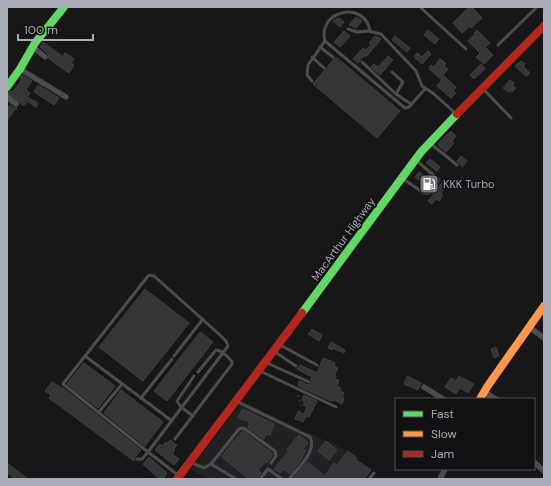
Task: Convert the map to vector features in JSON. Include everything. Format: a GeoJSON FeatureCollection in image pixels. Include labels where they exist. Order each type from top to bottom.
{"type":"FeatureCollection","features":[{"type":"Feature","properties":{"kind":"main road"},"geometry":{"type":"LineString","coordinates":[[7,87],[33,47],[64,7]]}},
{"type":"Feature","properties":{"kind":"main road","name":"MacArthur Highway"},"geometry":{"type":"LineString","coordinates":[[178,477],[266,362],[415,160],[430,142],[544,26]]}},
{"type":"Feature","properties":{"kind":"main road"},"geometry":{"type":"LineString","coordinates":[[482,396],[544,306]]}},
{"type":"Feature","properties":{"kind":"street"},"geometry":{"type":"LineString","coordinates":[[33,47],[45,58]]}},
{"type":"Feature","properties":{"kind":"street"},"geometry":{"type":"LineString","coordinates":[[20,69],[66,97]]}},
{"type":"Feature","properties":{"kind":"street"},"geometry":{"type":"LineString","coordinates":[[7,97],[16,104]]}},
{"type":"Feature","properties":{"kind":"street"},"geometry":{"type":"LineString","coordinates":[[529,327],[544,338]]}},
{"type":"Feature","properties":{"kind":"street"},"geometry":{"type":"LineString","coordinates":[[424,387],[441,398]]}},
{"type":"Feature","properties":{"kind":"street"},"geometry":{"type":"LineString","coordinates":[[535,463],[544,471]]}},
{"type":"Feature","properties":{"kind":"street"},"geometry":{"type":"LineString","coordinates":[[440,479],[444,470]]}},
{"type":"Feature","properties":{"kind":"lane"},"geometry":{"type":"LineString","coordinates":[[420,7],[466,49]]}},
{"type":"Feature","properties":{"kind":"lane"},"geometry":{"type":"LineString","coordinates":[[498,45],[536,7]]}},
{"type":"Feature","properties":{"kind":"lane"},"geometry":{"type":"LineString","coordinates":[[312,81],[307,75],[308,65],[312,57],[325,41],[324,29],[336,14],[342,12],[359,14],[369,25],[370,31]]}},
{"type":"Feature","properties":{"kind":"lane"},"geometry":{"type":"LineString","coordinates":[[348,29],[357,32],[378,32],[416,71],[420,84],[457,114]]}},
{"type":"Feature","properties":{"kind":"lane"},"geometry":{"type":"LineString","coordinates":[[325,41],[400,105],[407,108],[425,89]]}},
{"type":"Feature","properties":{"kind":"lane"},"geometry":{"type":"LineString","coordinates":[[320,47],[333,57]]}},
{"type":"Feature","properties":{"kind":"lane"},"geometry":{"type":"LineString","coordinates":[[312,57],[324,68]]}},
{"type":"Feature","properties":{"kind":"lane"},"geometry":{"type":"LineString","coordinates":[[362,62],[396,94],[411,104]]}},
{"type":"Feature","properties":{"kind":"lane"},"geometry":{"type":"LineString","coordinates":[[392,72],[403,82],[396,94]]}},
{"type":"Feature","properties":{"kind":"lane"},"geometry":{"type":"LineString","coordinates":[[482,88],[511,118]]}},
{"type":"Feature","properties":{"kind":"lane"},"geometry":{"type":"LineString","coordinates":[[430,142],[457,165]]}},
{"type":"Feature","properties":{"kind":"lane"},"geometry":{"type":"LineString","coordinates":[[401,178],[427,194],[432,192],[436,187],[438,179],[415,160]]}},
{"type":"Feature","properties":{"kind":"lane"},"geometry":{"type":"LineString","coordinates":[[137,459],[142,459],[148,452],[228,346],[226,341],[203,319],[154,276],[150,275],[63,384],[148,452],[178,477]]}},
{"type":"Feature","properties":{"kind":"lane"},"geometry":{"type":"LineString","coordinates":[[141,398],[203,319]]}},
{"type":"Feature","properties":{"kind":"lane"},"geometry":{"type":"LineString","coordinates":[[279,344],[317,366]]}},
{"type":"Feature","properties":{"kind":"lane"},"geometry":{"type":"LineString","coordinates":[[175,440],[232,364],[232,360],[219,350],[216,350],[198,372]]}},
{"type":"Feature","properties":{"kind":"lane"},"geometry":{"type":"LineString","coordinates":[[273,352],[296,366]]}},
{"type":"Feature","properties":{"kind":"lane"},"geometry":{"type":"LineString","coordinates":[[85,356],[172,421]]}},
{"type":"Feature","properties":{"kind":"lane"},"geometry":{"type":"LineString","coordinates":[[266,362],[309,382]]}},
{"type":"Feature","properties":{"kind":"lane"},"geometry":{"type":"LineString","coordinates":[[259,371],[336,407]]}},
{"type":"Feature","properties":{"kind":"lane"},"geometry":{"type":"LineString","coordinates":[[193,416],[178,403],[178,398],[194,376]]}},
{"type":"Feature","properties":{"kind":"lane"},"geometry":{"type":"LineString","coordinates":[[98,413],[122,384]]}},
{"type":"Feature","properties":{"kind":"lane"},"geometry":{"type":"LineString","coordinates":[[236,402],[310,437],[312,442],[310,451],[289,479]]}},
{"type":"Feature","properties":{"kind":"lane"},"geometry":{"type":"LineString","coordinates":[[190,462],[204,468],[211,464],[226,444],[239,429],[242,428],[275,451],[276,456],[260,479]]}},
{"type":"Feature","properties":{"kind":"lane"},"geometry":{"type":"LineString","coordinates":[[211,464],[236,479]]}},
{"type":"Feature","properties":{"kind":"lane"},"geometry":{"type":"LineString","coordinates":[[268,469],[282,479]]}},
{"type":"Feature","properties":{"kind":"lane"},"geometry":{"type":"LineString","coordinates":[[369,479],[374,473]]}},
{"type":"Feature","properties":{"kind":"path"},"geometry":{"type":"LineString","coordinates":[[296,388],[301,406]]}},
{"type":"Feature","properties":{"kind":"shaded area"},"geometry":{"type":"Polygon","coordinates":[[[242,401],[360,457],[343,479],[208,479],[191,470],[242,401]]]}},
{"type":"Feature","properties":{"kind":"building"},"geometry":{"type":"Polygon","coordinates":[[[469,7],[472,7],[482,18],[471,28],[470,26],[462,33],[453,23],[469,7]]]}},
{"type":"Feature","properties":{"kind":"building"},"geometry":{"type":"Polygon","coordinates":[[[356,17],[362,21],[356,28],[349,25],[356,17]]]}},
{"type":"Feature","properties":{"kind":"building"},"geometry":{"type":"Polygon","coordinates":[[[339,18],[344,22],[340,27],[333,21],[339,18]]]}},
{"type":"Feature","properties":{"kind":"building"},"geometry":{"type":"Polygon","coordinates":[[[428,30],[439,39],[435,44],[424,35],[428,30]]]}},
{"type":"Feature","properties":{"kind":"building"},"geometry":{"type":"Polygon","coordinates":[[[477,30],[490,43],[485,47],[493,55],[484,64],[476,57],[480,53],[468,41],[477,30]]]}},
{"type":"Feature","properties":{"kind":"building"},"geometry":{"type":"Polygon","coordinates":[[[344,31],[350,36],[340,47],[334,42],[344,31]]]}},
{"type":"Feature","properties":{"kind":"building"},"geometry":{"type":"Polygon","coordinates":[[[375,36],[381,39],[367,56],[364,56],[358,63],[353,59],[363,48],[366,50],[371,45],[369,43],[375,36]]]}},
{"type":"Feature","properties":{"kind":"building"},"geometry":{"type":"Polygon","coordinates":[[[395,36],[410,48],[407,52],[392,40],[395,36]]]}},
{"type":"Feature","properties":{"kind":"building"},"geometry":{"type":"Polygon","coordinates":[[[43,42],[63,57],[65,53],[74,59],[71,63],[74,65],[69,73],[49,59],[48,54],[40,47],[43,42]]]}},
{"type":"Feature","properties":{"kind":"building"},"geometry":{"type":"Polygon","coordinates":[[[428,51],[431,54],[422,64],[414,57],[417,53],[422,57],[428,51]]]}},
{"type":"Feature","properties":{"kind":"building"},"geometry":{"type":"Polygon","coordinates":[[[388,56],[393,60],[380,75],[371,67],[374,64],[378,67],[388,56]]]}},
{"type":"Feature","properties":{"kind":"building"},"geometry":{"type":"Polygon","coordinates":[[[336,57],[400,111],[377,138],[313,84],[336,57]]]}},
{"type":"Feature","properties":{"kind":"building"},"geometry":{"type":"Polygon","coordinates":[[[440,59],[446,63],[444,66],[448,69],[443,75],[456,87],[453,91],[456,93],[451,98],[437,86],[442,80],[429,69],[431,65],[434,67],[440,59]]]}},
{"type":"Feature","properties":{"kind":"building"},"geometry":{"type":"Polygon","coordinates":[[[521,61],[525,64],[523,66],[530,73],[526,76],[515,66],[521,61]]]}},
{"type":"Feature","properties":{"kind":"building"},"geometry":{"type":"Polygon","coordinates":[[[481,64],[485,69],[474,79],[470,75],[481,64]]]}},
{"type":"Feature","properties":{"kind":"building"},"geometry":{"type":"Polygon","coordinates":[[[22,75],[32,81],[26,90],[30,93],[27,97],[38,103],[36,107],[27,101],[24,106],[7,93],[11,91],[13,92],[22,79],[20,78],[22,75]]]}},
{"type":"Feature","properties":{"kind":"building"},"geometry":{"type":"Polygon","coordinates":[[[510,80],[514,83],[512,86],[516,88],[512,92],[510,90],[509,92],[503,88],[510,80]]]}},
{"type":"Feature","properties":{"kind":"building"},"geometry":{"type":"Polygon","coordinates":[[[38,85],[59,98],[54,105],[34,92],[38,85]]]}},
{"type":"Feature","properties":{"kind":"building"},"geometry":{"type":"Polygon","coordinates":[[[10,105],[17,108],[7,121],[7,109],[10,105]]]}},
{"type":"Feature","properties":{"kind":"building"},"geometry":{"type":"Polygon","coordinates":[[[451,131],[456,136],[452,141],[454,143],[446,152],[438,144],[451,131]]]}},
{"type":"Feature","properties":{"kind":"building"},"geometry":{"type":"Polygon","coordinates":[[[461,156],[467,161],[462,167],[457,161],[461,156]]]}},
{"type":"Feature","properties":{"kind":"building"},"geometry":{"type":"Polygon","coordinates":[[[430,159],[440,167],[437,171],[426,163],[430,159]]]}},
{"type":"Feature","properties":{"kind":"building"},"geometry":{"type":"Polygon","coordinates":[[[419,172],[434,183],[431,189],[415,177],[419,172]]]}},
{"type":"Feature","properties":{"kind":"building"},"geometry":{"type":"Polygon","coordinates":[[[444,180],[448,183],[441,193],[443,195],[439,201],[436,199],[432,204],[428,201],[444,180]]]}},
{"type":"Feature","properties":{"kind":"building"},"geometry":{"type":"Polygon","coordinates":[[[145,289],[189,323],[143,381],[99,347],[145,289]]]}},
{"type":"Feature","properties":{"kind":"building"},"geometry":{"type":"Polygon","coordinates":[[[312,329],[322,335],[319,341],[308,334],[312,329]]]}},
{"type":"Feature","properties":{"kind":"building"},"geometry":{"type":"Polygon","coordinates":[[[200,332],[213,342],[167,401],[154,391],[200,332]]]}},
{"type":"Feature","properties":{"kind":"building"},"geometry":{"type":"Polygon","coordinates":[[[331,342],[345,350],[344,353],[333,348],[332,350],[328,348],[331,342]]]}},
{"type":"Feature","properties":{"kind":"building"},"geometry":{"type":"Polygon","coordinates":[[[496,347],[499,356],[494,358],[491,349],[496,347]]]}},
{"type":"Feature","properties":{"kind":"building"},"geometry":{"type":"Polygon","coordinates":[[[323,358],[335,363],[334,366],[338,368],[334,376],[336,376],[335,379],[339,380],[337,386],[341,388],[340,391],[344,393],[342,404],[334,400],[331,401],[298,386],[299,381],[308,385],[312,382],[312,377],[297,369],[300,365],[317,373],[323,358]]]}},
{"type":"Feature","properties":{"kind":"building"},"geometry":{"type":"Polygon","coordinates":[[[84,363],[115,386],[98,408],[67,384],[84,363]]]}},
{"type":"Feature","properties":{"kind":"building"},"geometry":{"type":"Polygon","coordinates":[[[407,376],[421,383],[418,390],[404,384],[407,376]]]}},
{"type":"Feature","properties":{"kind":"building"},"geometry":{"type":"Polygon","coordinates":[[[459,376],[474,384],[468,393],[460,388],[456,394],[445,387],[451,378],[456,381],[459,376]]]}},
{"type":"Feature","properties":{"kind":"building"},"geometry":{"type":"Polygon","coordinates":[[[52,382],[63,388],[141,450],[135,457],[134,461],[49,398],[51,395],[45,391],[52,382]]]}},
{"type":"Feature","properties":{"kind":"building"},"geometry":{"type":"Polygon","coordinates":[[[121,390],[163,422],[145,446],[104,413],[121,390]]]}},
{"type":"Feature","properties":{"kind":"building"},"geometry":{"type":"Polygon","coordinates":[[[304,395],[317,401],[309,417],[306,416],[303,422],[295,419],[298,411],[304,414],[307,407],[303,405],[305,402],[302,400],[304,395]]]}},
{"type":"Feature","properties":{"kind":"building"},"geometry":{"type":"Polygon","coordinates":[[[243,409],[274,424],[270,435],[266,434],[264,439],[248,428],[250,422],[243,419],[242,420],[238,417],[243,409]]]}},
{"type":"Feature","properties":{"kind":"building"},"geometry":{"type":"Polygon","coordinates":[[[243,431],[273,454],[267,463],[265,462],[258,470],[261,473],[257,479],[249,479],[222,457],[230,445],[243,431]]]}},
{"type":"Feature","properties":{"kind":"building"},"geometry":{"type":"Polygon","coordinates":[[[299,435],[308,443],[303,449],[306,451],[301,458],[302,459],[290,474],[284,469],[280,473],[274,469],[289,451],[287,450],[299,435]]]}},
{"type":"Feature","properties":{"kind":"building"},"geometry":{"type":"Polygon","coordinates":[[[170,440],[177,445],[172,454],[179,459],[174,465],[155,450],[160,444],[162,446],[166,442],[167,444],[170,440]]]}},
{"type":"Feature","properties":{"kind":"building"},"geometry":{"type":"Polygon","coordinates":[[[326,441],[337,450],[329,460],[318,451],[326,441]]]}},
{"type":"Feature","properties":{"kind":"building"},"geometry":{"type":"Polygon","coordinates":[[[348,451],[356,458],[355,459],[371,470],[364,479],[293,479],[307,462],[325,476],[334,463],[337,465],[348,451]]]}},
{"type":"Feature","properties":{"kind":"building"},"geometry":{"type":"Polygon","coordinates":[[[149,457],[167,473],[163,479],[157,477],[143,464],[149,457]]]}},
{"type":"Feature","properties":{"kind":"building"},"geometry":{"type":"Polygon","coordinates":[[[7,463],[28,479],[16,479],[7,473],[7,463]]]}},
{"type":"Feature","properties":{"kind":"traffic: fast"},"geometry":{"type":"LineString","coordinates":[[7,87],[20,69],[35,43],[64,7]]}},
{"type":"Feature","properties":{"kind":"traffic: fast"},"geometry":{"type":"LineString","coordinates":[[302,313],[421,152],[457,114]]}},
{"type":"Feature","properties":{"kind":"traffic: slow"},"geometry":{"type":"LineString","coordinates":[[481,398],[544,306]]}},
{"type":"Feature","properties":{"kind":"traffic: jam"},"geometry":{"type":"LineString","coordinates":[[457,114],[544,26]]}},
{"type":"Feature","properties":{"kind":"traffic: jam"},"geometry":{"type":"LineString","coordinates":[[177,479],[302,313]]}},
{"type":"Feature","properties":{"kind":"place","name":"KKK Turbo"},"geometry":{"type":"Point","coordinates":[429,184]}}]}
